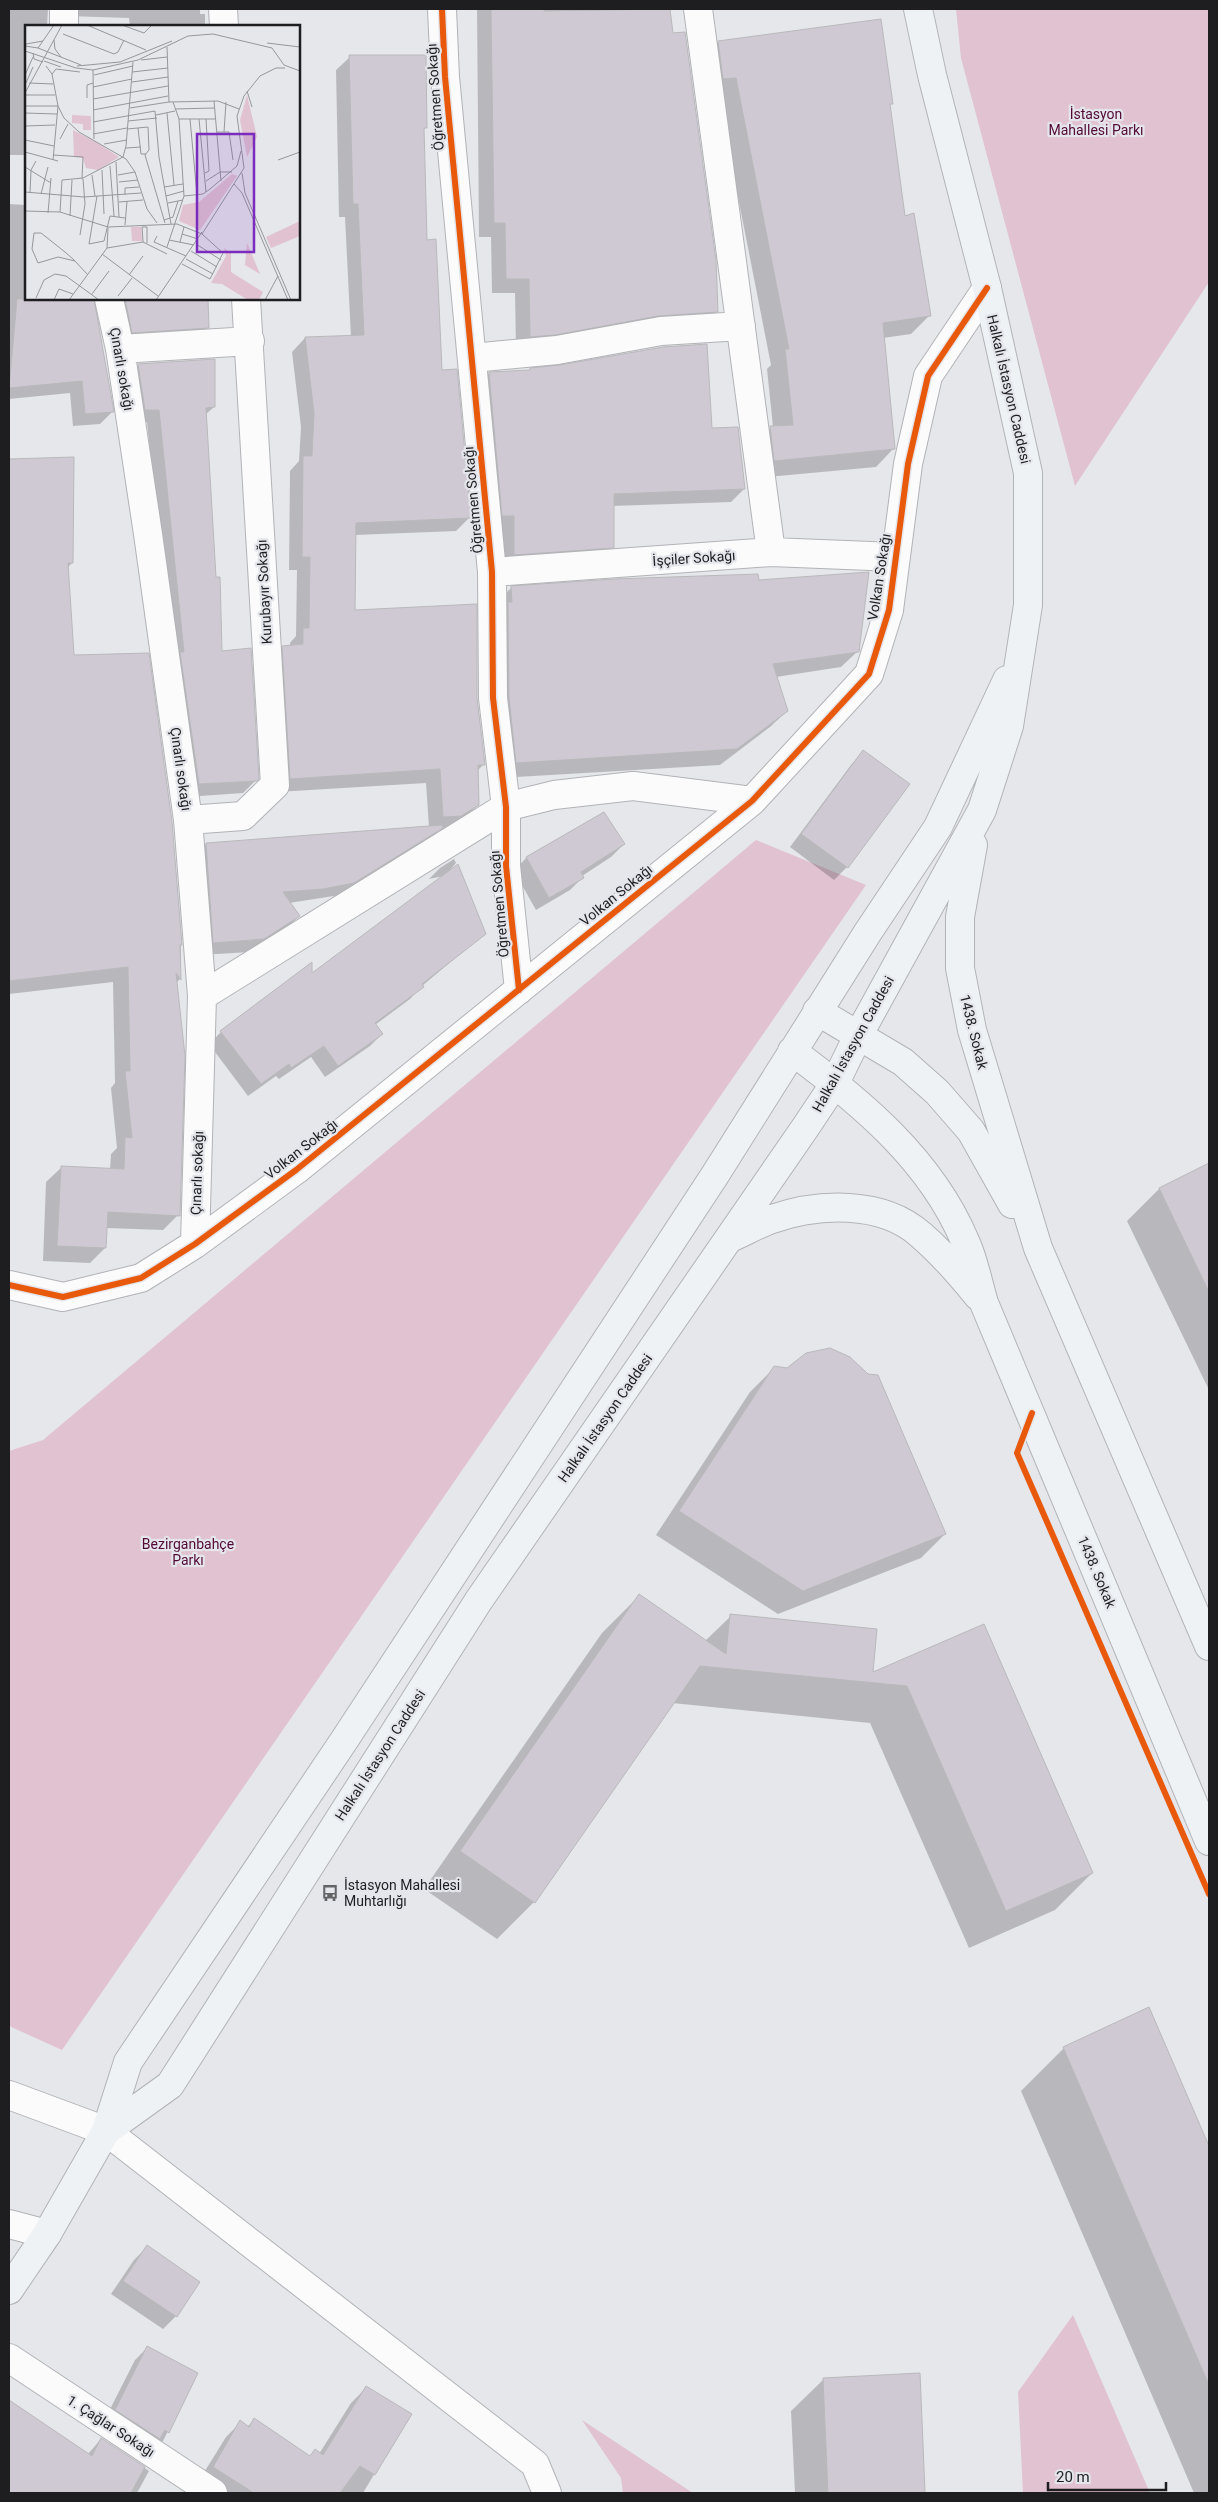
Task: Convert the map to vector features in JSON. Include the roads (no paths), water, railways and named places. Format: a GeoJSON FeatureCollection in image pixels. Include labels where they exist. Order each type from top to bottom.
{"type":"FeatureCollection","features":[{"type":"Feature","properties":{"kind":"main road","name":"Halkalı İstasyon Caddesi"},"geometry":{"type":"LineString","coordinates":[[106,2131],[170,2085],[479,1600],[835,1082],[858,1036],[982,810],[1010,726],[1018,656],[1028,605],[1028,473],[987,288],[932,75],[918,9]]}},
{"type":"Feature","properties":{"kind":"main road","name":"Halkalı İstasyon Caddesi"},"geometry":{"type":"LineString","coordinates":[[9,2290],[47,2234],[106,2131],[128,2062],[348,1734],[715,1174],[817,1011],[938,827],[1018,656]]}},
{"type":"Feature","properties":{"kind":"main road","name":"1438. Sokak"},"geometry":{"type":"LineString","coordinates":[[982,810],[968,863],[960,917],[960,968],[972,1030],[1038,1248],[1209,1646]]}},
{"type":"Feature","properties":{"kind":"main road","name":"1438. Sokak"},"geometry":{"type":"LineString","coordinates":[[817,1011],[903,1062],[937,1092],[971,1132],[1038,1248]]}},
{"type":"Feature","properties":{"kind":"main road","name":"1438. Sokak"},"geometry":{"type":"LineString","coordinates":[[792,1051],[835,1082],[915,1160],[942,1195],[966,1242],[984,1303],[1209,1841]]}},
{"type":"Feature","properties":{"kind":"main road","name":"1438. Sokak"},"geometry":{"type":"LineString","coordinates":[[729,1238],[771,1219],[810,1208],[852,1208],[886,1214],[920,1233],[984,1303]]}},
{"type":"Feature","properties":{"kind":"street"},"geometry":{"type":"LineString","coordinates":[[64,9],[64,25]]}},
{"type":"Feature","properties":{"kind":"street"},"geometry":{"type":"LineString","coordinates":[[223,9],[224,25]]}},
{"type":"Feature","properties":{"kind":"street","name":"Öğretmen Sokağı"},"geometry":{"type":"LineString","coordinates":[[442,9],[445,77],[492,572],[493,698],[506,807],[506,866],[519,990]]}},
{"type":"Feature","properties":{"kind":"street"},"geometry":{"type":"LineString","coordinates":[[698,9],[771,552]]}},
{"type":"Feature","properties":{"kind":"street","name":"Volkan Sokağı"},"geometry":{"type":"LineString","coordinates":[[9,1285],[63,1297],[141,1278],[194,1244],[296,1170],[752,801],[869,674],[889,610],[908,464],[928,376],[987,288]]}},
{"type":"Feature","properties":{"kind":"street","name":"Çınarlı sokağı"},"geometry":{"type":"LineString","coordinates":[[109,300],[120,349],[188,820],[202,996],[194,1244]]}},
{"type":"Feature","properties":{"kind":"street","name":"Kurubayır Sokağı"},"geometry":{"type":"LineString","coordinates":[[188,820],[244,816],[275,785],[250,340],[246,300]]}},
{"type":"Feature","properties":{"kind":"street"},"geometry":{"type":"LineString","coordinates":[[472,358],[557,350],[660,331],[741,326]]}},
{"type":"Feature","properties":{"kind":"street"},"geometry":{"type":"LineString","coordinates":[[120,349],[250,340]]}},
{"type":"Feature","properties":{"kind":"street","name":"İşçiler Sokağı"},"geometry":{"type":"LineString","coordinates":[[492,572],[771,552],[896,557]]}},
{"type":"Feature","properties":{"kind":"street"},"geometry":{"type":"LineString","coordinates":[[202,996],[506,807],[554,795],[633,786],[752,801]]}},
{"type":"Feature","properties":{"kind":"street"},"geometry":{"type":"LineString","coordinates":[[9,2095],[106,2131],[535,2464],[547,2493]]}},
{"type":"Feature","properties":{"kind":"street"},"geometry":{"type":"LineString","coordinates":[[9,2224],[47,2234]]}},
{"type":"Feature","properties":{"kind":"street","name":"1. Çağlar Sokağı"},"geometry":{"type":"LineString","coordinates":[[9,2358],[213,2493]]}},
{"type":"Feature","properties":{"kind":"place","name":"İstasyon Mahallesi Muhtarlığı"},"geometry":{"type":"Point","coordinates":[330,1893]}},
{"type":"Feature","properties":{"kind":"park label","name":"İstasyon Mahallesi Parkı"},"geometry":{"type":"Point","coordinates":[1096,122]}},
{"type":"Feature","properties":{"kind":"park label","name":"Bezirganbahçe Parkı"},"geometry":{"type":"Point","coordinates":[188,1552]}}]}
